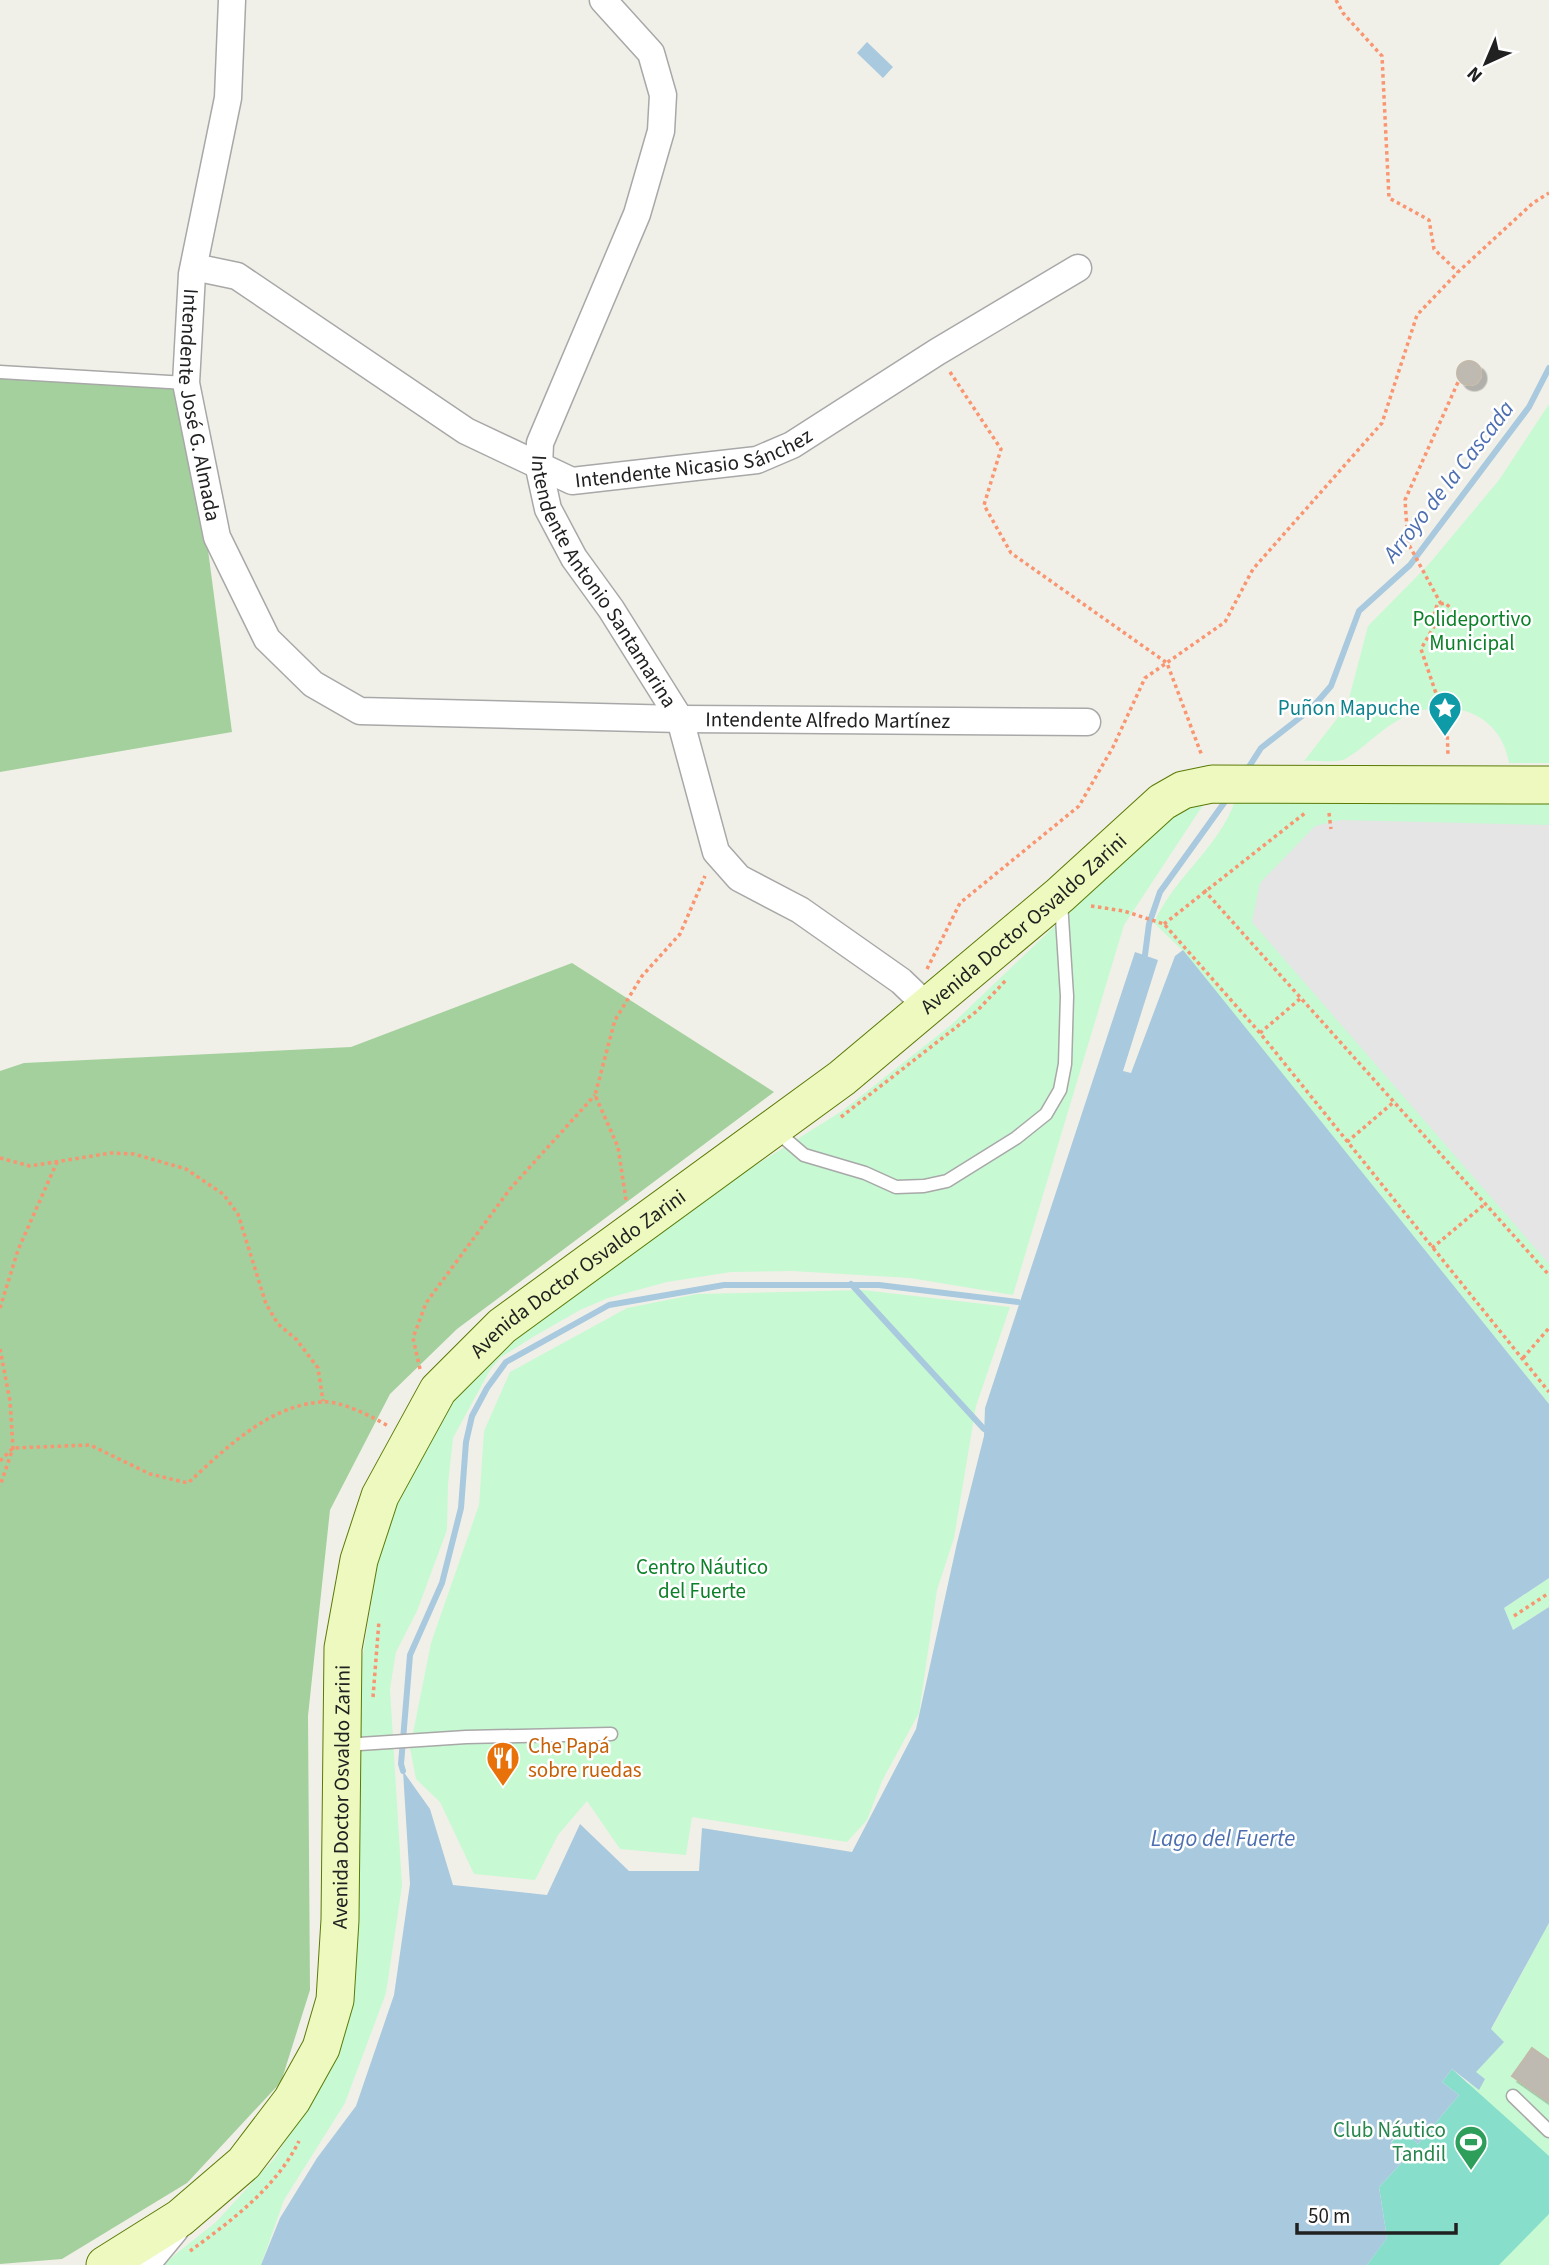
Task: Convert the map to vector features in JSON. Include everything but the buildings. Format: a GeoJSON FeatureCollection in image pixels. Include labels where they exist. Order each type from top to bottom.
{"type":"FeatureCollection","features":[{"type":"Feature","properties":{"kind":"main road","name":"Avenida Doctor Osvaldo Zarini"},"geometry":{"type":"LineString","coordinates":[[197,2205],[244,2163],[270,2132],[308,2074],[321,2048],[335,2000],[364,1744],[343,1648],[359,1560],[380,1496],[438,1390],[502,1326],[775,1130],[927,1006],[1075,896],[1162,802],[1183,790],[1212,784],[1268,783],[1549,785]]}},
{"type":"Feature","properties":{"kind":"main road"},"geometry":{"type":"LineString","coordinates":[[105,2265],[197,2205]]}},
{"type":"Feature","properties":{"kind":"street","name":"Intendente José G. Almada"},"geometry":{"type":"LineString","coordinates":[[232,0],[228,98],[194,267],[186,383],[217,537],[267,639],[313,684],[360,711]]}},
{"type":"Feature","properties":{"kind":"street","name":"Intendente Antonio Santamarina"},"geometry":{"type":"LineString","coordinates":[[603,0],[651,53],[663,95],[661,131],[637,214],[540,443],[539,468],[548,509],[574,558],[611,609],[680,719],[716,852],[739,878],[800,909],[901,981],[927,1006]]}},
{"type":"Feature","properties":{"kind":"street","name":"Intendente Nicasio Sánchez"},"geometry":{"type":"LineString","coordinates":[[194,267],[237,276],[466,431],[539,468],[572,481],[757,460],[792,445],[937,352],[1078,268]]}},
{"type":"Feature","properties":{"kind":"street","name":"Intendente Alfredo Martínez"},"geometry":{"type":"LineString","coordinates":[[360,711],[680,719],[1087,722]]}},
{"type":"Feature","properties":{"kind":"street","name":"Avenida Doctor Osvaldo Zarini"},"geometry":{"type":"LineString","coordinates":[[146,2265],[197,2205]]}},
{"type":"Feature","properties":{"kind":"lane"},"geometry":{"type":"LineString","coordinates":[[0,372],[186,383]]}},
{"type":"Feature","properties":{"kind":"lane"},"geometry":{"type":"LineString","coordinates":[[775,1130],[804,1154],[865,1173],[896,1187],[924,1186],[947,1181],[1016,1138],[1046,1114],[1059,1090],[1065,1065],[1075,896]]}},
{"type":"Feature","properties":{"kind":"lane"},"geometry":{"type":"LineString","coordinates":[[364,1744],[427,1739],[611,1734]]}},
{"type":"Feature","properties":{"kind":"lane"},"geometry":{"type":"LineString","coordinates":[[1513,2096],[1549,2132]]}},
{"type":"Feature","properties":{"kind":"path"},"geometry":{"type":"LineString","coordinates":[[1336,0],[1343,13],[1382,56],[1389,198],[1429,220],[1434,249],[1458,272]]}},
{"type":"Feature","properties":{"kind":"path"},"geometry":{"type":"LineString","coordinates":[[927,1006],[927,963],[960,903],[1079,806],[1113,747],[1145,678],[1225,622],[1253,569],[1382,423],[1417,315],[1458,272],[1533,204],[1549,193]]}},
{"type":"Feature","properties":{"kind":"path"},"geometry":{"type":"LineString","coordinates":[[937,352],[1001,449],[984,505],[1011,553],[1167,663],[1212,784]]}},
{"type":"Feature","properties":{"kind":"path"},"geometry":{"type":"LineString","coordinates":[[1441,604],[1408,543],[1405,500],[1459,380]]}},
{"type":"Feature","properties":{"kind":"path"},"geometry":{"type":"LineString","coordinates":[[1445,603],[1453,610],[1450,619],[1442,623],[1434,615],[1441,604],[1445,603]]}},
{"type":"Feature","properties":{"kind":"path"},"geometry":{"type":"LineString","coordinates":[[1439,620],[1426,636],[1421,649],[1447,726]]}},
{"type":"Feature","properties":{"kind":"path"},"geometry":{"type":"LineString","coordinates":[[1164,924],[1312,808]]}},
{"type":"Feature","properties":{"kind":"path"},"geometry":{"type":"LineString","coordinates":[[0,1461],[13,1448],[90,1445],[150,1474],[188,1483],[248,1431],[286,1411],[323,1401],[418,1427],[413,1338],[426,1303],[510,1189],[595,1095],[615,1020],[642,976],[680,934],[716,852]]}},
{"type":"Feature","properties":{"kind":"path"},"geometry":{"type":"LineString","coordinates":[[1204,890],[1549,1275]]}},
{"type":"Feature","properties":{"kind":"path"},"geometry":{"type":"LineString","coordinates":[[1075,896],[1082,905],[1124,911],[1164,924],[1260,1032],[1549,1392]]}},
{"type":"Feature","properties":{"kind":"path"},"geometry":{"type":"LineString","coordinates":[[840,1117],[968,1019],[1013,974]]}},
{"type":"Feature","properties":{"kind":"path"},"geometry":{"type":"LineString","coordinates":[[1260,1032],[1302,997]]}},
{"type":"Feature","properties":{"kind":"path"},"geometry":{"type":"LineString","coordinates":[[595,1095],[618,1147],[633,1231]]}},
{"type":"Feature","properties":{"kind":"path"},"geometry":{"type":"LineString","coordinates":[[1347,1142],[1395,1101]]}},
{"type":"Feature","properties":{"kind":"path"},"geometry":{"type":"LineString","coordinates":[[0,1158],[30,1166],[111,1153],[134,1154],[186,1169],[223,1194],[238,1214],[266,1304],[278,1324],[296,1339],[318,1368],[323,1401]]}},
{"type":"Feature","properties":{"kind":"path"},"geometry":{"type":"LineString","coordinates":[[0,1308],[18,1250],[57,1162]]}},
{"type":"Feature","properties":{"kind":"path"},"geometry":{"type":"LineString","coordinates":[[1432,1248],[1485,1203]]}},
{"type":"Feature","properties":{"kind":"path"},"geometry":{"type":"LineString","coordinates":[[1523,1358],[1549,1328]]}},
{"type":"Feature","properties":{"kind":"path"},"geometry":{"type":"LineString","coordinates":[[0,1349],[10,1401],[13,1448],[0,1486]]}},
{"type":"Feature","properties":{"kind":"path"},"geometry":{"type":"LineString","coordinates":[[1514,1616],[1549,1593]]}},
{"type":"Feature","properties":{"kind":"path"},"geometry":{"type":"LineString","coordinates":[[364,1744],[381,1609]]}},
{"type":"Feature","properties":{"kind":"path"},"geometry":{"type":"LineString","coordinates":[[181,2258],[219,2230],[287,2166],[304,2129]]}},
{"type":"Feature","properties":{"kind":"green space"},"geometry":{"type":"Polygon","coordinates":[[[0,372],[186,383],[232,732],[0,772],[0,372]]]}},
{"type":"Feature","properties":{"kind":"green space","name":"Polideportivo Municipal"},"geometry":{"type":"Polygon","coordinates":[[[1549,404],[1549,763],[1509,763],[1503,744],[1494,729],[1481,718],[1448,708],[1412,713],[1389,726],[1343,760],[1304,761],[1347,706],[1368,626],[1429,564],[1499,480],[1549,404]]]}},
{"type":"Feature","properties":{"kind":"green space"},"geometry":{"type":"Polygon","coordinates":[[[1207,799],[1124,925],[1013,1295],[910,1278],[792,1271],[731,1272],[667,1282],[608,1298],[580,1310],[533,1337],[501,1357],[490,1370],[453,1438],[447,1530],[417,1611],[396,1652],[390,1689],[402,1886],[386,1993],[345,2103],[284,2200],[261,2265],[162,2265],[216,2222],[274,2159],[332,2067],[345,2002],[361,1721],[360,1672],[386,1514],[420,1448],[483,1356],[684,1210],[842,1111],[951,1025],[1176,810],[1207,799]]]}},
{"type":"Feature","properties":{"kind":"green space"},"geometry":{"type":"Polygon","coordinates":[[[1235,801],[1549,804],[1549,1404],[1183,951],[1154,923],[1173,891],[1218,834],[1235,801]]]}},
{"type":"Feature","properties":{"kind":"green space"},"geometry":{"type":"Polygon","coordinates":[[[572,963],[774,1092],[457,1329],[390,1394],[330,1510],[308,1716],[310,1990],[281,2082],[187,2183],[62,2259],[0,2264],[0,1071],[24,1063],[351,1047],[572,963]]]}},
{"type":"Feature","properties":{"kind":"green space","name":"Centro Náutico del Fuerte"},"geometry":{"type":"Polygon","coordinates":[[[863,1290],[1010,1307],[976,1406],[954,1538],[937,1590],[919,1713],[882,1781],[867,1820],[847,1842],[692,1817],[686,1855],[620,1849],[587,1801],[558,1835],[535,1880],[474,1874],[440,1802],[416,1779],[410,1748],[431,1643],[479,1505],[484,1431],[510,1372],[627,1308],[697,1294],[863,1290]]]}},
{"type":"Feature","properties":{"kind":"green space"},"geometry":{"type":"Polygon","coordinates":[[[1549,1578],[1549,1607],[1513,1630],[1504,1608],[1549,1578]]]}},
{"type":"Feature","properties":{"kind":"green space","name":"Club Náutico Tandil"},"geometry":{"type":"Polygon","coordinates":[[[1549,1923],[1549,2265],[1367,2265],[1476,2072],[1491,2030],[1549,1923]]]}},
{"type":"Feature","properties":{"kind":"green space","name":"Club Náutico Tandil"},"geometry":{"type":"Polygon","coordinates":[[[1452,2069],[1549,2156],[1549,2214],[1499,2265],[1367,2265],[1387,2238],[1379,2187],[1407,2157],[1391,2143],[1402,2130],[1418,2144],[1459,2095],[1442,2082],[1452,2069]]]}},
{"type":"Feature","properties":{"kind":"shaded area"},"geometry":{"type":"Polygon","coordinates":[[[1340,820],[1549,825],[1549,1264],[1252,922],[1260,883],[1315,826],[1340,820]]]}},
{"type":"Feature","properties":{"kind":"water"},"geometry":{"type":"Polygon","coordinates":[[[867,42],[893,67],[883,78],[857,53],[867,42]]]}},
{"type":"Feature","properties":{"kind":"water","name":"Lago del Fuerte"},"geometry":{"type":"Polygon","coordinates":[[[1183,950],[1549,1404],[1549,1578],[1504,1608],[1513,1630],[1549,1607],[1549,1923],[1491,2029],[1504,2042],[1476,2072],[1485,2079],[1479,2090],[1452,2069],[1442,2082],[1459,2095],[1418,2144],[1402,2130],[1391,2142],[1407,2157],[1379,2187],[1387,2238],[1367,2265],[261,2265],[280,2218],[317,2158],[356,2106],[394,1995],[410,1884],[403,1771],[430,1809],[453,1885],[547,1895],[580,1824],[629,1871],[699,1871],[702,1828],[852,1852],[916,1729],[957,1543],[984,1436],[985,1408],[1135,952],[1158,960],[1123,1071],[1131,1073],[1175,956],[1183,950]]]}},
{"type":"Feature","properties":{"kind":"waterway","name":"Arroyo de la Cascada"},"geometry":{"type":"LineString","coordinates":[[1245,773],[1261,748],[1311,709],[1331,686],[1359,611],[1410,565],[1529,407],[1549,368]]}},
{"type":"Feature","properties":{"kind":"waterway","name":"Arroyo de la Cascada"},"geometry":{"type":"LineString","coordinates":[[1145,955],[1149,924],[1160,892],[1229,796]]}},
{"type":"Feature","properties":{"kind":"waterway"},"geometry":{"type":"LineString","coordinates":[[851,1284],[984,1429]]}},
{"type":"Feature","properties":{"kind":"waterway"},"geometry":{"type":"LineString","coordinates":[[403,1771],[401,1764],[410,1655],[442,1583],[461,1508],[466,1442],[472,1416],[487,1388],[506,1362],[609,1305],[724,1285],[879,1285],[1018,1302]]}},
{"type":"Feature","properties":{"kind":"place","name":"Puñon Mapuche"},"geometry":{"type":"Point","coordinates":[1445,738]}},
{"type":"Feature","properties":{"kind":"place","name":"Che Papá sobre ruedas"},"geometry":{"type":"Point","coordinates":[503,1788]}},
{"type":"Feature","properties":{"kind":"place","name":"Club Náutico Tandil"},"geometry":{"type":"Point","coordinates":[1471,2172]}}]}
